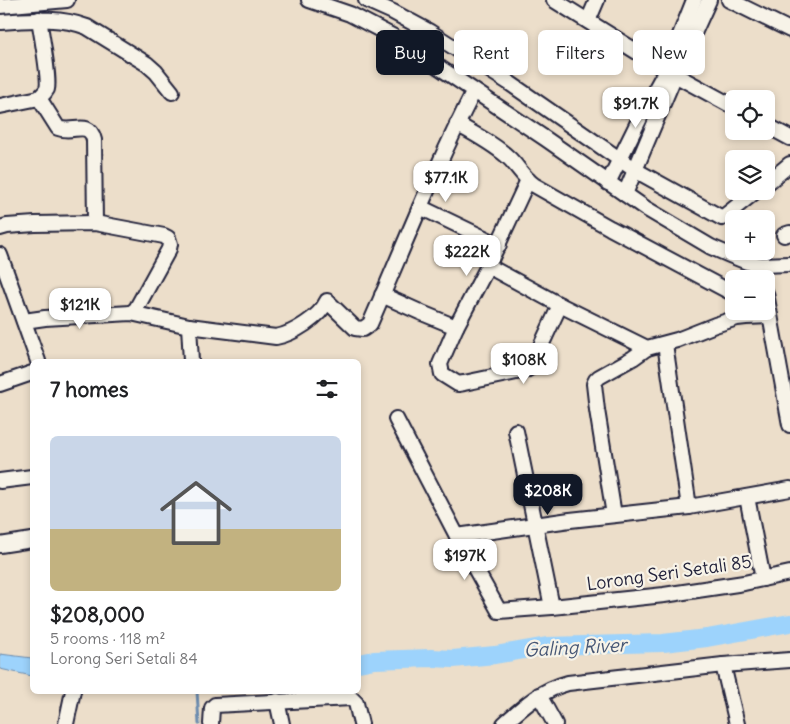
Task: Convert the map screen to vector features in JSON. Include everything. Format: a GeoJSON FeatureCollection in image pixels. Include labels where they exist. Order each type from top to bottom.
{"type":"FeatureCollection","features":[{"type":"Feature","properties":{"kind":"street"},"geometry":{"type":"LineString","coordinates":[[0,6],[67,0]]}},
{"type":"Feature","properties":{"kind":"street"},"geometry":{"type":"LineString","coordinates":[[309,0],[350,14],[394,37],[645,208],[711,246],[748,262],[760,270]]}},
{"type":"Feature","properties":{"kind":"street"},"geometry":{"type":"LineString","coordinates":[[366,0],[430,32],[508,82],[635,170],[722,218],[745,200]]}},
{"type":"Feature","properties":{"kind":"street"},"geometry":{"type":"LineString","coordinates":[[554,0],[633,49]]}},
{"type":"Feature","properties":{"kind":"street"},"geometry":{"type":"LineString","coordinates":[[588,21],[597,0]]}},
{"type":"Feature","properties":{"kind":"street"},"geometry":{"type":"LineString","coordinates":[[684,30],[694,0]]}},
{"type":"Feature","properties":{"kind":"street"},"geometry":{"type":"LineString","coordinates":[[693,30],[710,0]]}},
{"type":"Feature","properties":{"kind":"street"},"geometry":{"type":"LineString","coordinates":[[729,0],[790,30]]}},
{"type":"Feature","properties":{"kind":"street"},"geometry":{"type":"LineString","coordinates":[[0,106],[39,98],[47,88],[48,82],[39,19]]}},
{"type":"Feature","properties":{"kind":"street"},"geometry":{"type":"LineString","coordinates":[[0,22],[58,19],[87,27],[147,64],[172,92]]}},
{"type":"Feature","properties":{"kind":"street"},"geometry":{"type":"LineString","coordinates":[[608,183],[644,110],[668,75]]}},
{"type":"Feature","properties":{"kind":"street"},"geometry":{"type":"LineString","coordinates":[[625,194],[669,75]]}},
{"type":"Feature","properties":{"kind":"street"},"geometry":{"type":"LineString","coordinates":[[675,75],[725,102]]}},
{"type":"Feature","properties":{"kind":"street"},"geometry":{"type":"LineString","coordinates":[[24,321],[131,313],[189,326],[269,337],[282,336],[299,328],[316,316],[324,307],[326,301],[355,328],[363,329],[370,324],[457,124],[474,91]]}},
{"type":"Feature","properties":{"kind":"street"},"geometry":{"type":"LineString","coordinates":[[39,98],[58,128],[63,130],[84,128],[92,133],[94,140],[94,223]]}},
{"type":"Feature","properties":{"kind":"street"},"geometry":{"type":"LineString","coordinates":[[457,124],[498,149],[534,185],[725,289]]}},
{"type":"Feature","properties":{"kind":"street"},"geometry":{"type":"LineString","coordinates":[[775,130],[790,138]]}},
{"type":"Feature","properties":{"kind":"street"},"geometry":{"type":"LineString","coordinates":[[775,176],[790,164]]}},
{"type":"Feature","properties":{"kind":"street"},"geometry":{"type":"LineString","coordinates":[[528,180],[499,245],[456,327],[440,364],[442,374],[458,384],[526,370],[531,367],[560,305]]}},
{"type":"Feature","properties":{"kind":"street"},"geometry":{"type":"LineString","coordinates":[[420,207],[499,245]]}},
{"type":"Feature","properties":{"kind":"street"},"geometry":{"type":"LineString","coordinates":[[0,228],[35,224],[94,223],[164,236],[170,240],[169,249],[136,309],[131,313]]}},
{"type":"Feature","properties":{"kind":"street"},"geometry":{"type":"LineString","coordinates":[[1,259],[37,359]]}},
{"type":"Feature","properties":{"kind":"street"},"geometry":{"type":"LineString","coordinates":[[766,270],[772,266],[790,264]]}},
{"type":"Feature","properties":{"kind":"street"},"geometry":{"type":"LineString","coordinates":[[488,266],[560,305],[647,348]]}},
{"type":"Feature","properties":{"kind":"street"},"geometry":{"type":"LineString","coordinates":[[382,295],[456,327]]}},
{"type":"Feature","properties":{"kind":"street"},"geometry":{"type":"LineString","coordinates":[[614,515],[597,410],[594,384],[596,380],[647,348],[686,337],[728,320]]}},
{"type":"Feature","properties":{"kind":"street"},"geometry":{"type":"LineString","coordinates":[[771,320],[784,358],[790,423]]}},
{"type":"Feature","properties":{"kind":"street"},"geometry":{"type":"LineString","coordinates":[[189,326],[191,359]]}},
{"type":"Feature","properties":{"kind":"street"},"geometry":{"type":"LineString","coordinates":[[665,344],[688,507]]}},
{"type":"Feature","properties":{"kind":"street"},"geometry":{"type":"LineString","coordinates":[[0,384],[30,374]]}},
{"type":"Feature","properties":{"kind":"street"},"geometry":{"type":"LineString","coordinates":[[396,419],[457,536],[535,524],[688,507],[790,490]]}},
{"type":"Feature","properties":{"kind":"street"},"geometry":{"type":"LineString","coordinates":[[516,431],[552,607]]}},
{"type":"Feature","properties":{"kind":"street"},"geometry":{"type":"LineString","coordinates":[[0,482],[30,476]]}},
{"type":"Feature","properties":{"kind":"street"},"geometry":{"type":"LineString","coordinates":[[747,497],[763,579]]}},
{"type":"Feature","properties":{"kind":"street","name":"Lorong Seri Setali 85"},"geometry":{"type":"LineString","coordinates":[[457,536],[499,611],[664,595],[790,573]]}},
{"type":"Feature","properties":{"kind":"street"},"geometry":{"type":"LineString","coordinates":[[0,545],[30,540]]}},
{"type":"Feature","properties":{"kind":"street"},"geometry":{"type":"LineString","coordinates":[[504,724],[539,695],[559,686],[577,682],[723,665],[790,660]]}},
{"type":"Feature","properties":{"kind":"street"},"geometry":{"type":"LineString","coordinates":[[723,665],[736,724]]}},
{"type":"Feature","properties":{"kind":"street"},"geometry":{"type":"LineString","coordinates":[[66,724],[73,694]]}},
{"type":"Feature","properties":{"kind":"street"},"geometry":{"type":"LineString","coordinates":[[539,695],[555,724]]}},
{"type":"Feature","properties":{"kind":"street"},"geometry":{"type":"LineString","coordinates":[[211,724],[212,708],[215,705],[352,698],[356,703],[361,724]]}},
{"type":"Feature","properties":{"kind":"street"},"geometry":{"type":"LineString","coordinates":[[277,702],[282,724]]}},
{"type":"Feature","properties":{"kind":"water"},"geometry":{"type":"Polygon","coordinates":[[[0,654],[30,658],[30,676],[0,669],[0,654]]]}},
{"type":"Feature","properties":{"kind":"waterway","name":"Galing River"},"geometry":{"type":"LineString","coordinates":[[361,663],[374,660],[453,659],[495,655],[547,646],[663,643],[707,638],[790,623]]}},
{"type":"Feature","properties":{"kind":"waterway"},"geometry":{"type":"LineString","coordinates":[[197,694],[199,724]]}}]}
